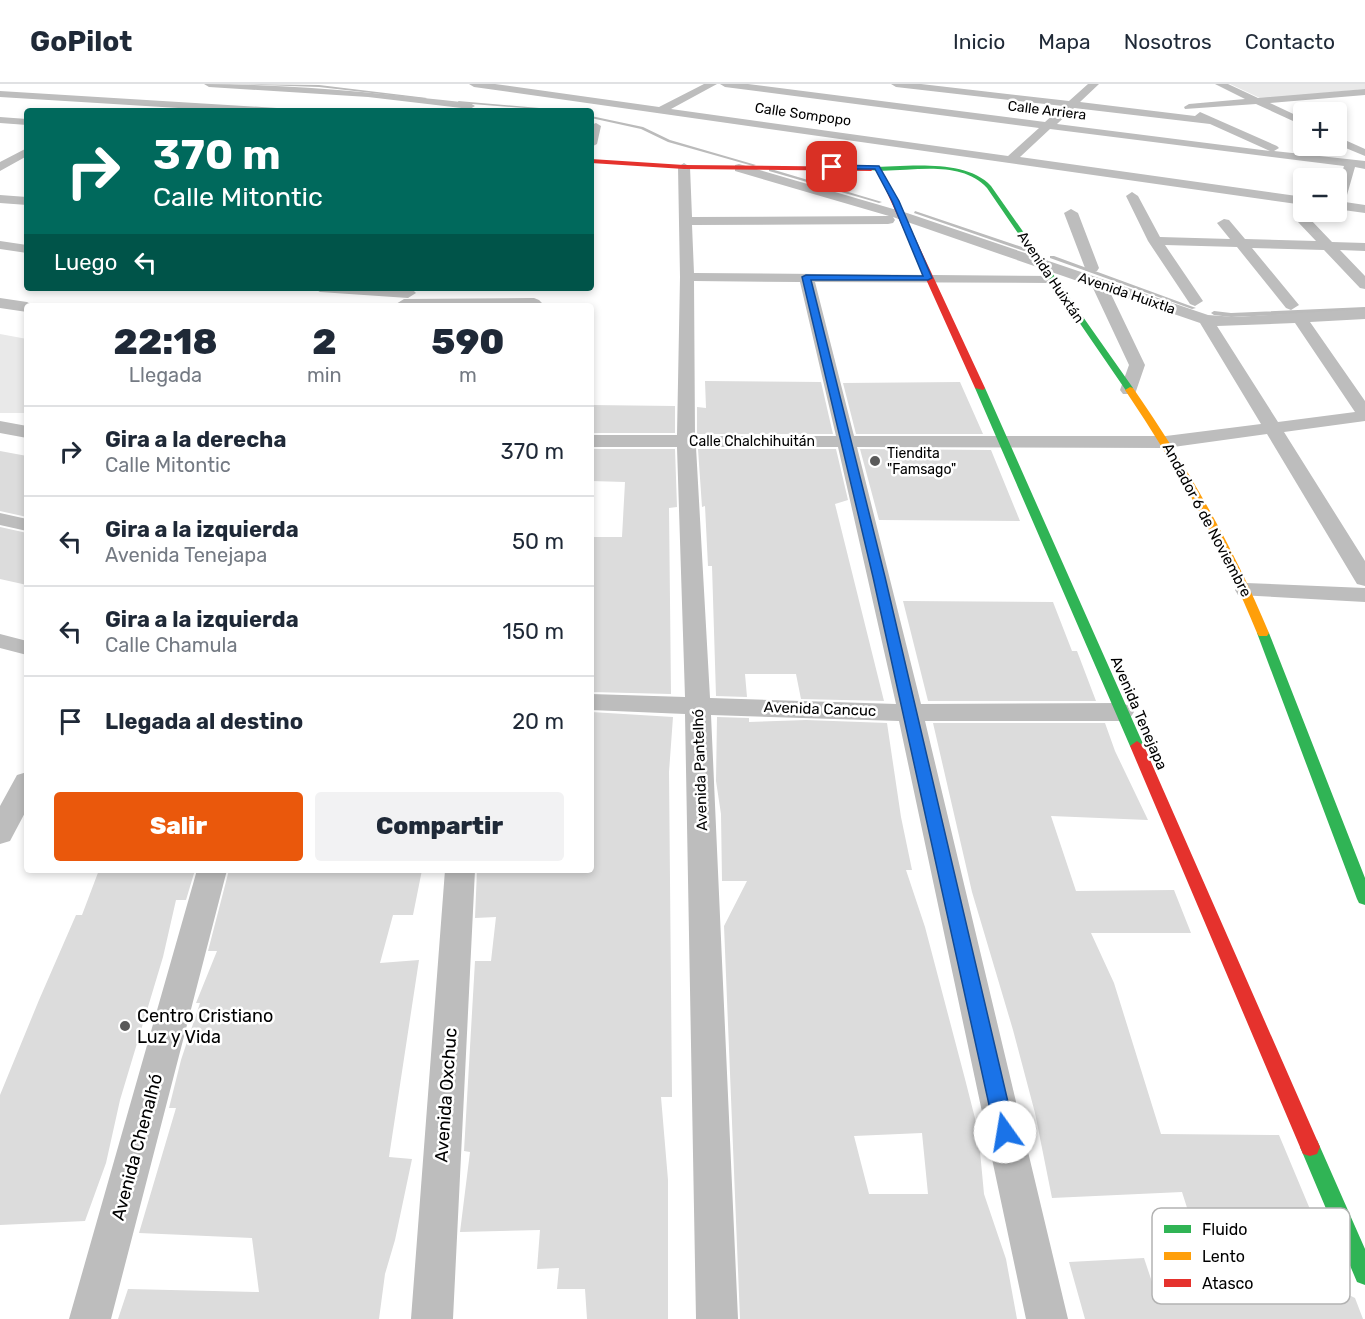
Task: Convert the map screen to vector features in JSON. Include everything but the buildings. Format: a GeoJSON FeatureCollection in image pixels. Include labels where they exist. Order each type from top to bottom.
{"type":"FeatureCollection","features":[{"type":"Feature","properties":{"kind":"street"},"geometry":{"type":"LineString","coordinates":[[209,84],[375,89],[476,104],[526,84]]}},
{"type":"Feature","properties":{"kind":"street","name":"Calle Sompopo"},"geometry":{"type":"LineString","coordinates":[[474,84],[661,110],[831,129],[921,142],[1011,159],[1228,185],[1293,199]]}},
{"type":"Feature","properties":{"kind":"street"},"geometry":{"type":"LineString","coordinates":[[661,110],[712,84]]}},
{"type":"Feature","properties":{"kind":"street","name":"Calle Arriera"},"geometry":{"type":"LineString","coordinates":[[725,84],[1049,126],[1157,131],[1249,157],[1295,158],[1365,165]]}},
{"type":"Feature","properties":{"kind":"street"},"geometry":{"type":"LineString","coordinates":[[773,104],[809,84]]}},
{"type":"Feature","properties":{"kind":"street"},"geometry":{"type":"LineString","coordinates":[[896,84],[1070,105],[1157,131],[1215,121]]}},
{"type":"Feature","properties":{"kind":"street"},"geometry":{"type":"LineString","coordinates":[[943,126],[1001,84]]}},
{"type":"Feature","properties":{"kind":"street"},"geometry":{"type":"LineString","coordinates":[[1011,159],[1094,84]]}},
{"type":"Feature","properties":{"kind":"street"},"geometry":{"type":"LineString","coordinates":[[1220,84],[1293,113]]}},
{"type":"Feature","properties":{"kind":"street"},"geometry":{"type":"LineString","coordinates":[[857,114],[878,103],[903,85]]}},
{"type":"Feature","properties":{"kind":"street"},"geometry":{"type":"LineString","coordinates":[[351,102],[375,89]]}},
{"type":"Feature","properties":{"kind":"street"},"geometry":{"type":"LineString","coordinates":[[584,100],[602,92]]}},
{"type":"Feature","properties":{"kind":"street"},"geometry":{"type":"LineString","coordinates":[[1157,131],[1186,104],[1263,101],[1365,92]]}},
{"type":"Feature","properties":{"kind":"street"},"geometry":{"type":"LineString","coordinates":[[0,94],[228,108]]}},
{"type":"Feature","properties":{"kind":"street"},"geometry":{"type":"LineString","coordinates":[[1263,101],[1293,117]]}},
{"type":"Feature","properties":{"kind":"street"},"geometry":{"type":"LineString","coordinates":[[1186,104],[1215,121],[1295,158]]}},
{"type":"Feature","properties":{"kind":"street"},"geometry":{"type":"LineString","coordinates":[[0,120],[24,122]]}},
{"type":"Feature","properties":{"kind":"street"},"geometry":{"type":"LineString","coordinates":[[594,133],[596,126]]}},
{"type":"Feature","properties":{"kind":"street"},"geometry":{"type":"LineString","coordinates":[[1347,144],[1365,153]]}},
{"type":"Feature","properties":{"kind":"street"},"geometry":{"type":"LineString","coordinates":[[0,167],[24,153]]}},
{"type":"Feature","properties":{"kind":"street"},"geometry":{"type":"LineString","coordinates":[[594,161],[684,167],[877,167],[967,172],[983,155]]}},
{"type":"Feature","properties":{"kind":"street"},"geometry":{"type":"LineString","coordinates":[[0,157],[24,160]]}},
{"type":"Feature","properties":{"kind":"street"},"geometry":{"type":"LineString","coordinates":[[1347,173],[1350,164]]}},
{"type":"Feature","properties":{"kind":"street","name":"Avenida Pantelhó"},"geometry":{"type":"LineString","coordinates":[[684,167],[687,277],[686,441],[698,704],[717,1319]]}},
{"type":"Feature","properties":{"kind":"street","name":"Avenida Tenejapa"},"geometry":{"type":"LineString","coordinates":[[877,167],[903,218],[928,278],[1005,441],[1336,1208]]}},
{"type":"Feature","properties":{"kind":"street","name":"Avenida Huixtla"},"geometry":{"type":"LineString","coordinates":[[743,168],[1042,262],[1100,285],[1206,320],[1235,322],[1295,312]]}},
{"type":"Feature","properties":{"kind":"street","name":"Avenida Huixtán"},"geometry":{"type":"LineString","coordinates":[[967,172],[978,176],[989,187],[1129,390]]}},
{"type":"Feature","properties":{"kind":"street"},"geometry":{"type":"LineString","coordinates":[[787,182],[796,211]]}},
{"type":"Feature","properties":{"kind":"street"},"geometry":{"type":"LineString","coordinates":[[1132,196],[1155,241],[1195,301]]}},
{"type":"Feature","properties":{"kind":"street"},"geometry":{"type":"LineString","coordinates":[[0,198],[24,201]]}},
{"type":"Feature","properties":{"kind":"street"},"geometry":{"type":"LineString","coordinates":[[1347,206],[1365,209]]}},
{"type":"Feature","properties":{"kind":"street"},"geometry":{"type":"LineString","coordinates":[[685,221],[796,211],[903,218]]}},
{"type":"Feature","properties":{"kind":"street"},"geometry":{"type":"LineString","coordinates":[[1071,213],[1092,268]]}},
{"type":"Feature","properties":{"kind":"street"},"geometry":{"type":"LineString","coordinates":[[1305,222],[1365,285]]}},
{"type":"Feature","properties":{"kind":"street"},"geometry":{"type":"LineString","coordinates":[[1224,224],[1295,312],[1365,415]]}},
{"type":"Feature","properties":{"kind":"street"},"geometry":{"type":"LineString","coordinates":[[1155,241],[1365,247]]}},
{"type":"Feature","properties":{"kind":"street"},"geometry":{"type":"LineString","coordinates":[[0,245],[24,249]]}},
{"type":"Feature","properties":{"kind":"street"},"geometry":{"type":"LineString","coordinates":[[1033,249],[1220,307],[1365,314]]}},
{"type":"Feature","properties":{"kind":"street"},"geometry":{"type":"LineString","coordinates":[[687,277],[1052,279]]}},
{"type":"Feature","properties":{"kind":"street"},"geometry":{"type":"LineString","coordinates":[[806,277],[847,441],[910,713],[1047,1319]]}},
{"type":"Feature","properties":{"kind":"street"},"geometry":{"type":"LineString","coordinates":[[1100,285],[1137,365],[1129,390]]}},
{"type":"Feature","properties":{"kind":"street"},"geometry":{"type":"LineString","coordinates":[[346,291],[406,298],[497,303]]}},
{"type":"Feature","properties":{"kind":"street"},"geometry":{"type":"LineString","coordinates":[[1295,312],[1365,302]]}},
{"type":"Feature","properties":{"kind":"street"},"geometry":{"type":"LineString","coordinates":[[0,303],[24,307]]}},
{"type":"Feature","properties":{"kind":"street"},"geometry":{"type":"LineString","coordinates":[[1206,320],[1365,579]]}},
{"type":"Feature","properties":{"kind":"street","name":"Andador 6 de Noviembre"},"geometry":{"type":"LineString","coordinates":[[1129,390],[1166,442],[1246,590],[1364,893]]}},
{"type":"Feature","properties":{"kind":"street","name":"Calle Chalchihuitán"},"geometry":{"type":"LineString","coordinates":[[594,441],[1166,442],[1365,415]]}},
{"type":"Feature","properties":{"kind":"street"},"geometry":{"type":"LineString","coordinates":[[0,427],[24,431]]}},
{"type":"Feature","properties":{"kind":"street"},"geometry":{"type":"LineString","coordinates":[[0,519],[24,524]]}},
{"type":"Feature","properties":{"kind":"street"},"geometry":{"type":"LineString","coordinates":[[1246,590],[1365,596]]}},
{"type":"Feature","properties":{"kind":"street"},"geometry":{"type":"LineString","coordinates":[[0,641],[24,647]]}},
{"type":"Feature","properties":{"kind":"street","name":"Avenida Cancuc"},"geometry":{"type":"LineString","coordinates":[[594,702],[910,713],[1121,712]]}},
{"type":"Feature","properties":{"kind":"street"},"geometry":{"type":"LineString","coordinates":[[3,823],[24,787]]}},
{"type":"Feature","properties":{"kind":"street","name":"Avenida Chenalhó"},"geometry":{"type":"LineString","coordinates":[[90,1319],[211,873]]}},
{"type":"Feature","properties":{"kind":"street","name":"Avenida Oxchuc"},"geometry":{"type":"LineString","coordinates":[[432,1319],[460,873]]}},
{"type":"Feature","properties":{"kind":"street","name":"Avenida Tenejapa"},"geometry":{"type":"LineString","coordinates":[[1350,1239],[1365,1274]]}},
{"type":"Feature","properties":{"kind":"shaded area"},"geometry":{"type":"Polygon","coordinates":[[[1230,84],[1365,84],[1365,89],[1262,99],[1230,84]]]}},
{"type":"Feature","properties":{"kind":"shaded area"},"geometry":{"type":"Polygon","coordinates":[[[0,334],[24,338],[24,413],[0,413],[0,334]]]}},
{"type":"Feature","properties":{"kind":"waterway"},"geometry":{"type":"LineString","coordinates":[[237,84],[319,86],[425,98]]}},
{"type":"Feature","properties":{"kind":"waterway"},"geometry":{"type":"LineString","coordinates":[[459,102],[528,108]]}},
{"type":"Feature","properties":{"kind":"waterway"},"geometry":{"type":"LineString","coordinates":[[594,118],[642,128],[669,141],[754,165]]}},
{"type":"Feature","properties":{"kind":"waterway"},"geometry":{"type":"LineString","coordinates":[[770,170],[880,202]]}},
{"type":"Feature","properties":{"kind":"waterway"},"geometry":{"type":"LineString","coordinates":[[915,212],[1026,250]]}},
{"type":"Feature","properties":{"kind":"waterway"},"geometry":{"type":"LineString","coordinates":[[1052,257],[1194,308]]}},
{"type":"Feature","properties":{"kind":"waterway"},"geometry":{"type":"LineString","coordinates":[[1214,313],[1231,315],[1365,309]]}},
{"type":"Feature","properties":{"kind":"traffic: fast"},"geometry":{"type":"LineString","coordinates":[[871,169],[952,170],[975,175],[981,179],[989,187],[1130,390]]}},
{"type":"Feature","properties":{"kind":"traffic: fast"},"geometry":{"type":"LineString","coordinates":[[980,388],[1137,746]]}},
{"type":"Feature","properties":{"kind":"traffic: fast"},"geometry":{"type":"LineString","coordinates":[[1263,633],[1365,899]]}},
{"type":"Feature","properties":{"kind":"traffic: fast"},"geometry":{"type":"LineString","coordinates":[[1310,1147],[1336,1208]]}},
{"type":"Feature","properties":{"kind":"traffic: fast"},"geometry":{"type":"LineString","coordinates":[[1350,1239],[1365,1274]]}},
{"type":"Feature","properties":{"kind":"traffic: slow"},"geometry":{"type":"LineString","coordinates":[[1130,390],[1204,508],[1236,570],[1263,633]]}},
{"type":"Feature","properties":{"kind":"traffic: jam"},"geometry":{"type":"LineString","coordinates":[[594,161],[684,167],[871,169]]}},
{"type":"Feature","properties":{"kind":"traffic: jam"},"geometry":{"type":"LineString","coordinates":[[877,167],[895,201],[980,388]]}},
{"type":"Feature","properties":{"kind":"traffic: jam"},"geometry":{"type":"LineString","coordinates":[[1137,746],[1310,1147]]}},
{"type":"Feature","properties":{"kind":"place","name":"Tiendita \"Famsago\""},"geometry":{"type":"Point","coordinates":[875,461]}},
{"type":"Feature","properties":{"kind":"place","name":"Centro Cristiano Luz y Vida"},"geometry":{"type":"Point","coordinates":[125,1026]}},
{"type":"Feature","properties":{"kind":"route"},"geometry":{"type":"LineString","coordinates":[[832,167],[877,167],[896,201],[928,278],[806,277],[879,577],[1005,1132]]}}]}
